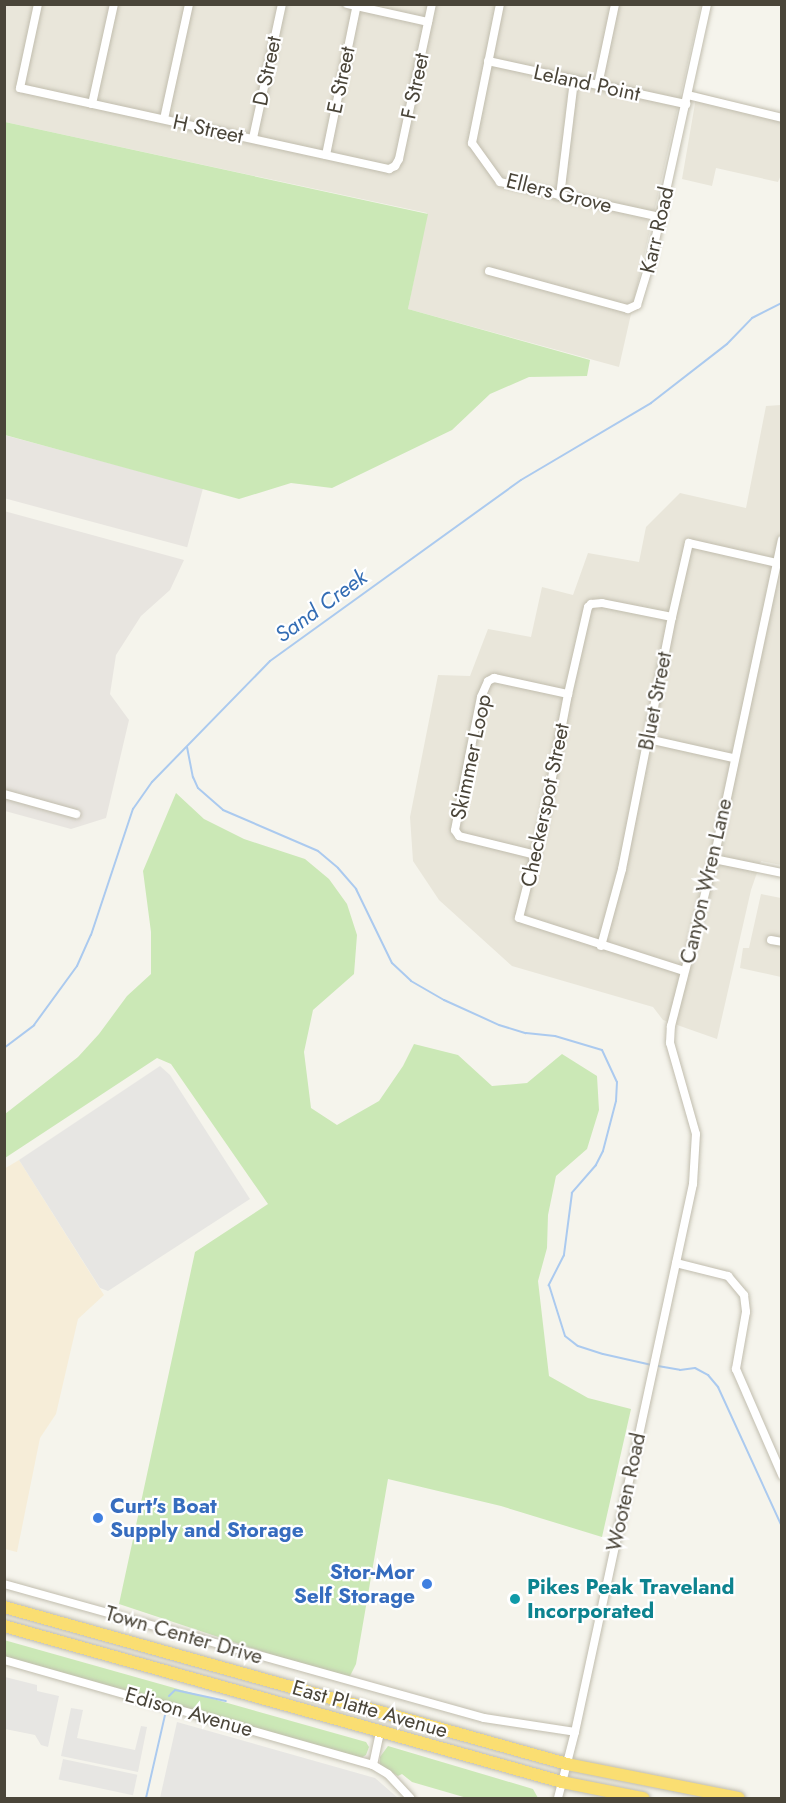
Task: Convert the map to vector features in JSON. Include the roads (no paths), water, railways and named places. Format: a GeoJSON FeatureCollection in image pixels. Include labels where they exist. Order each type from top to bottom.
{"type":"FeatureCollection","features":[{"type":"Feature","properties":{"kind":"highway","name":"East Platte Avenue"},"geometry":{"type":"LineString","coordinates":[[4,1607],[567,1764],[739,1798]]}},
{"type":"Feature","properties":{"kind":"highway","name":"East Platte Avenue"},"geometry":{"type":"LineString","coordinates":[[4,1626],[561,1782],[643,1798]]}},
{"type":"Feature","properties":{"kind":"street","name":"H Street"},"geometry":{"type":"LineString","coordinates":[[38,4],[20,88],[388,169],[397,169]]}},
{"type":"Feature","properties":{"kind":"street"},"geometry":{"type":"LineString","coordinates":[[92,104],[114,4]]}},
{"type":"Feature","properties":{"kind":"street"},"geometry":{"type":"LineString","coordinates":[[164,120],[189,4]]}},
{"type":"Feature","properties":{"kind":"street","name":"D Street"},"geometry":{"type":"LineString","coordinates":[[253,138],[282,4]]}},
{"type":"Feature","properties":{"kind":"street"},"geometry":{"type":"LineString","coordinates":[[347,4],[428,22]]}},
{"type":"Feature","properties":{"kind":"street","name":"F Street"},"geometry":{"type":"LineString","coordinates":[[397,169],[432,4]]}},
{"type":"Feature","properties":{"kind":"street","name":"Ellers Grove"},"geometry":{"type":"LineString","coordinates":[[500,4],[472,143],[500,182],[660,217]]}},
{"type":"Feature","properties":{"kind":"street"},"geometry":{"type":"LineString","coordinates":[[598,85],[615,4]]}},
{"type":"Feature","properties":{"kind":"street","name":"Karr Road"},"geometry":{"type":"LineString","coordinates":[[489,271],[628,309],[633,308],[639,300],[660,217],[707,4]]}},
{"type":"Feature","properties":{"kind":"street","name":"E Street"},"geometry":{"type":"LineString","coordinates":[[326,154],[357,6]]}},
{"type":"Feature","properties":{"kind":"street","name":"Leland Point"},"geometry":{"type":"LineString","coordinates":[[488,62],[598,85],[687,99],[782,118]]}},
{"type":"Feature","properties":{"kind":"street"},"geometry":{"type":"LineString","coordinates":[[560,196],[574,80]]}},
{"type":"Feature","properties":{"kind":"street","name":"Canyon Wren Lane"},"geometry":{"type":"LineString","coordinates":[[684,1221],[693,1184],[696,1134],[670,1043],[670,1026],[714,859],[733,758],[782,540]]}},
{"type":"Feature","properties":{"kind":"street","name":"Bluet Street"},"geometry":{"type":"LineString","coordinates":[[601,946],[622,869],[689,543],[777,563]]}},
{"type":"Feature","properties":{"kind":"street","name":"Checkerspot Street"},"geometry":{"type":"LineString","coordinates":[[672,617],[602,603],[591,604],[567,694],[536,855],[519,918],[684,971]]}},
{"type":"Feature","properties":{"kind":"street","name":"Skimmer Loop"},"geometry":{"type":"LineString","coordinates":[[536,855],[459,836],[455,830],[469,757],[488,681],[494,678],[567,694]]}},
{"type":"Feature","properties":{"kind":"street"},"geometry":{"type":"LineString","coordinates":[[648,739],[733,758]]}},
{"type":"Feature","properties":{"kind":"street"},"geometry":{"type":"LineString","coordinates":[[4,794],[76,814]]}},
{"type":"Feature","properties":{"kind":"street"},"geometry":{"type":"LineString","coordinates":[[714,859],[782,873]]}},
{"type":"Feature","properties":{"kind":"street"},"geometry":{"type":"LineString","coordinates":[[771,940],[782,942]]}},
{"type":"Feature","properties":{"kind":"street","name":"Wooten Road"},"geometry":{"type":"LineString","coordinates":[[558,1798],[575,1732],[684,1221]]}},
{"type":"Feature","properties":{"kind":"street"},"geometry":{"type":"LineString","coordinates":[[676,1263],[728,1276],[744,1295],[746,1312],[736,1369],[782,1474]]}},
{"type":"Feature","properties":{"kind":"street","name":"Town Center Drive"},"geometry":{"type":"LineString","coordinates":[[4,1584],[484,1718],[575,1732]]}},
{"type":"Feature","properties":{"kind":"street","name":"Edison Avenue"},"geometry":{"type":"LineString","coordinates":[[4,1660],[373,1765],[388,1774],[410,1798]]}},
{"type":"Feature","properties":{"kind":"street"},"geometry":{"type":"LineString","coordinates":[[373,1765],[380,1731]]}},
{"type":"Feature","properties":{"kind":"waterway","name":"Sand Creek"},"geometry":{"type":"LineString","coordinates":[[4,1048],[34,1025],[77,966],[91,935],[133,809],[152,782],[270,661],[521,480],[651,403],[727,344],[752,318],[782,303]]}},
{"type":"Feature","properties":{"kind":"waterway"},"geometry":{"type":"LineString","coordinates":[[187,747],[193,777],[198,788],[223,810],[318,851],[338,868],[356,889],[392,963],[411,981],[444,1000],[499,1025],[526,1033],[555,1036],[602,1050],[617,1082],[616,1101],[603,1151],[596,1165],[572,1193],[564,1255],[549,1285],[565,1336],[578,1346],[652,1365]]}},
{"type":"Feature","properties":{"kind":"waterway"},"geometry":{"type":"LineString","coordinates":[[658,1366],[680,1370],[695,1368],[708,1375],[718,1387],[782,1527]]}},
{"type":"Feature","properties":{"kind":"waterway"},"geometry":{"type":"LineString","coordinates":[[169,1696],[175,1690],[226,1701]]}},
{"type":"Feature","properties":{"kind":"waterway"},"geometry":{"type":"LineString","coordinates":[[146,1798],[165,1715]]}},
{"type":"Feature","properties":{"kind":"place","name":"Curt's Boat Supply and Storage"},"geometry":{"type":"Point","coordinates":[98,1518]}},
{"type":"Feature","properties":{"kind":"place","name":"Stor-Mor Self Storage"},"geometry":{"type":"Point","coordinates":[427,1584]}},
{"type":"Feature","properties":{"kind":"place","name":"Pikes Peak Traveland Incorporated"},"geometry":{"type":"Point","coordinates":[515,1599]}}]}
